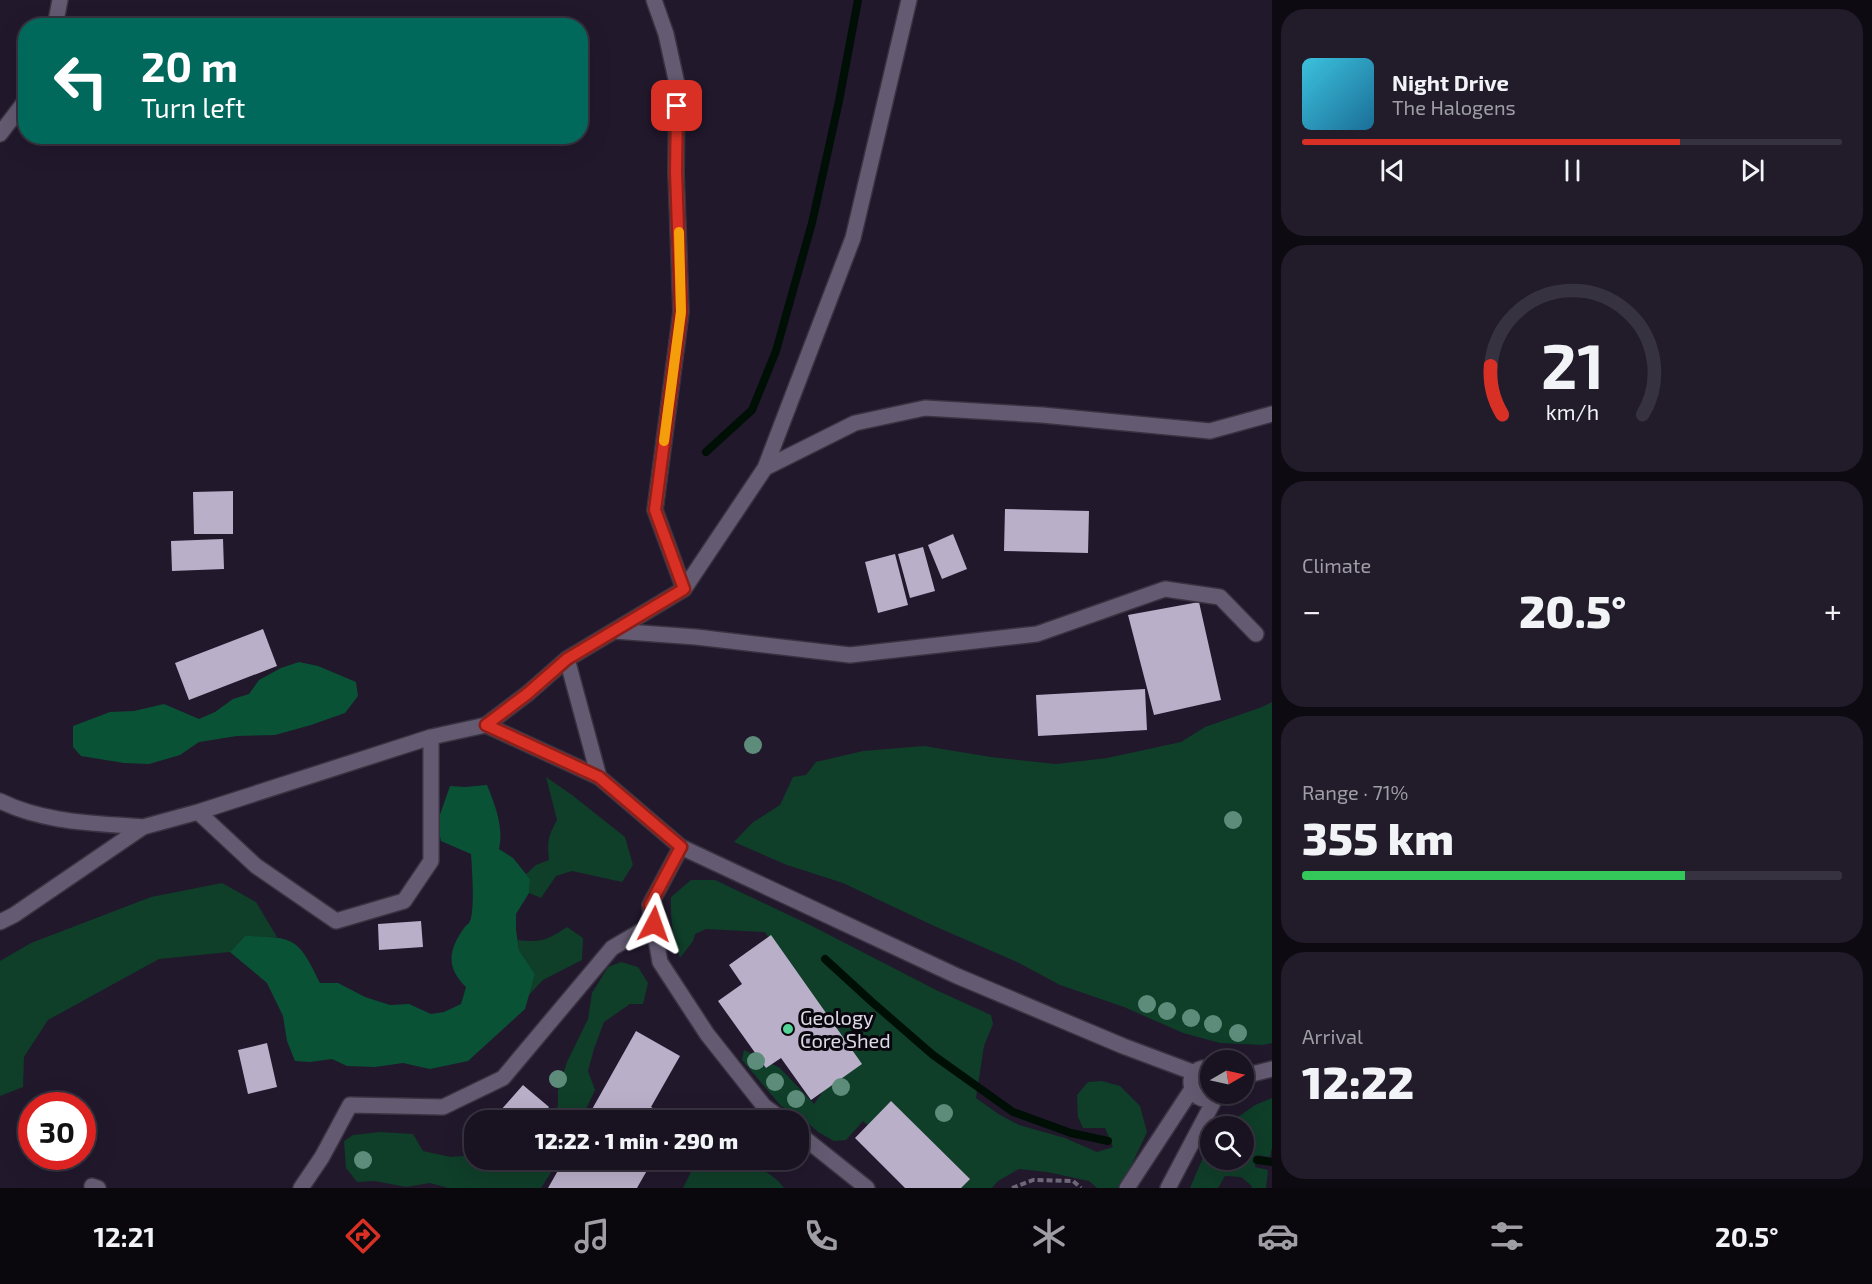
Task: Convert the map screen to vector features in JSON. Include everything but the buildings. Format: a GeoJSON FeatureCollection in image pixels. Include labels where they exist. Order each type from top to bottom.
{"type":"FeatureCollection","features":[{"type":"Feature","properties":{"kind":"street"},"geometry":{"type":"LineString","coordinates":[[57,18],[60,0]]}},
{"type":"Feature","properties":{"kind":"street"},"geometry":{"type":"LineString","coordinates":[[654,0],[666,34],[677,84],[676,172],[681,312],[655,510],[684,589]]}},
{"type":"Feature","properties":{"kind":"street"},"geometry":{"type":"LineString","coordinates":[[0,922],[7,915],[143,827],[198,812],[431,738],[486,725],[527,694],[567,659],[684,589],[765,468],[853,238],[909,0]]}},
{"type":"Feature","properties":{"kind":"street"},"geometry":{"type":"LineString","coordinates":[[0,134],[18,110]]}},
{"type":"Feature","properties":{"kind":"street"},"geometry":{"type":"LineString","coordinates":[[765,468],[855,423],[925,408],[1042,415],[1210,431],[1272,414]]}},
{"type":"Feature","properties":{"kind":"street"},"geometry":{"type":"LineString","coordinates":[[614,631],[850,655],[1037,634],[1165,589],[1220,597],[1256,634]]}},
{"type":"Feature","properties":{"kind":"street"},"geometry":{"type":"LineString","coordinates":[[567,659],[599,777]]}},
{"type":"Feature","properties":{"kind":"street"},"geometry":{"type":"LineString","coordinates":[[486,725],[599,777],[681,847],[957,976],[1123,1046],[1195,1073]]}},
{"type":"Feature","properties":{"kind":"street"},"geometry":{"type":"LineString","coordinates":[[198,812],[256,866],[336,921],[392,904],[404,900],[431,861],[431,738]]}},
{"type":"Feature","properties":{"kind":"street"},"geometry":{"type":"LineString","coordinates":[[0,801],[14,808],[59,820],[143,827]]}},
{"type":"Feature","properties":{"kind":"street"},"geometry":{"type":"LineString","coordinates":[[681,847],[650,905],[660,962],[707,1034],[769,1110]]}},
{"type":"Feature","properties":{"kind":"street"},"geometry":{"type":"LineString","coordinates":[[301,1188],[322,1157],[350,1106],[443,1107],[503,1078],[612,948],[654,924]]}},
{"type":"Feature","properties":{"kind":"street"},"geometry":{"type":"LineString","coordinates":[[1127,1188],[1192,1089],[1192,1079],[1200,1069]]}},
{"type":"Feature","properties":{"kind":"street"},"geometry":{"type":"LineString","coordinates":[[1254,1074],[1272,1070]]}},
{"type":"Feature","properties":{"kind":"street"},"geometry":{"type":"LineString","coordinates":[[1192,1089],[1200,1098]]}},
{"type":"Feature","properties":{"kind":"street"},"geometry":{"type":"LineString","coordinates":[[1168,1188],[1212,1104]]}},
{"type":"Feature","properties":{"kind":"street"},"geometry":{"type":"LineString","coordinates":[[809,1141],[867,1188]]}},
{"type":"Feature","properties":{"kind":"path"},"geometry":{"type":"LineString","coordinates":[[1012,1188],[1033,1180],[1072,1181],[1081,1188]]}},
{"type":"Feature","properties":{"kind":"green space"},"geometry":{"type":"Polygon","coordinates":[[[299,662],[318,666],[356,682],[358,696],[345,713],[275,735],[237,736],[199,742],[180,755],[149,764],[124,763],[81,756],[73,747],[73,726],[110,712],[134,711],[164,704],[199,719],[215,712],[233,699],[249,694],[259,680],[281,668],[299,662]]]}},
{"type":"Feature","properties":{"kind":"green space"},"geometry":{"type":"Polygon","coordinates":[[[1272,702],[1272,1043],[1263,1045],[1220,1043],[1183,1033],[1124,1007],[1060,985],[1017,962],[843,883],[787,865],[734,842],[752,823],[780,805],[793,777],[806,775],[816,762],[863,751],[924,746],[991,757],[1056,764],[1107,758],[1181,742],[1205,727],[1272,702]]]}},
{"type":"Feature","properties":{"kind":"green space"},"geometry":{"type":"Polygon","coordinates":[[[546,777],[625,837],[633,865],[622,882],[572,871],[556,876],[541,898],[529,893],[530,879],[526,874],[536,865],[549,860],[549,839],[557,820],[546,777]]]}},
{"type":"Feature","properties":{"kind":"green space"},"geometry":{"type":"Polygon","coordinates":[[[487,785],[500,824],[499,849],[513,858],[530,879],[529,893],[516,914],[519,950],[535,974],[525,1009],[468,1061],[430,1069],[403,1063],[375,1067],[347,1066],[332,1059],[310,1062],[295,1061],[287,1041],[283,1016],[267,983],[230,952],[245,936],[284,939],[300,948],[320,983],[338,983],[365,997],[390,1005],[409,1004],[431,1014],[444,1012],[461,1004],[466,987],[452,966],[452,952],[472,915],[471,854],[441,841],[437,823],[450,786],[487,785]]]}},
{"type":"Feature","properties":{"kind":"green space"},"geometry":{"type":"Polygon","coordinates":[[[691,880],[715,880],[991,1015],[993,1024],[984,1046],[976,1098],[1019,1125],[1065,1138],[1097,1152],[1113,1147],[1105,1128],[1083,1128],[1078,1117],[1077,1095],[1088,1082],[1102,1081],[1120,1086],[1140,1106],[1147,1132],[1121,1188],[1097,1188],[1089,1181],[1019,1169],[998,1181],[992,1188],[940,1188],[863,1121],[846,1140],[834,1141],[818,1132],[809,1124],[809,1110],[789,1110],[781,1106],[742,1060],[744,1050],[780,1068],[814,1104],[848,1056],[819,1017],[765,932],[706,929],[695,934],[693,941],[680,958],[672,928],[671,897],[691,880]]]}},
{"type":"Feature","properties":{"kind":"green space"},"geometry":{"type":"Polygon","coordinates":[[[222,883],[256,902],[277,937],[245,936],[230,952],[159,959],[48,1020],[24,1057],[23,1087],[0,1096],[0,961],[31,943],[151,897],[222,883]]]}},
{"type":"Feature","properties":{"kind":"green space"},"geometry":{"type":"Polygon","coordinates":[[[567,927],[583,938],[582,960],[543,980],[528,996],[535,974],[519,950],[518,940],[544,939],[567,927]]]}},
{"type":"Feature","properties":{"kind":"green space"},"geometry":{"type":"Polygon","coordinates":[[[621,962],[638,967],[648,983],[643,1004],[630,1004],[604,1022],[588,1071],[595,1090],[586,1110],[555,1110],[558,1106],[558,1090],[567,1062],[588,1019],[592,993],[608,967],[621,962]]]}},
{"type":"Feature","properties":{"kind":"green space"},"geometry":{"type":"Polygon","coordinates":[[[1272,1098],[1270,1157],[1257,1155],[1255,1167],[1268,1170],[1266,1188],[1251,1188],[1252,1186],[1241,1177],[1225,1176],[1218,1188],[1190,1188],[1200,1164],[1200,1170],[1254,1170],[1254,1116],[1239,1116],[1255,1105],[1272,1098]]]}},
{"type":"Feature","properties":{"kind":"green space"},"geometry":{"type":"Polygon","coordinates":[[[380,1132],[413,1134],[423,1151],[451,1157],[464,1156],[464,1170],[553,1170],[541,1188],[448,1188],[430,1183],[406,1187],[375,1181],[357,1182],[346,1168],[344,1141],[353,1135],[380,1132]]]}},
{"type":"Feature","properties":{"kind":"green space"},"geometry":{"type":"Polygon","coordinates":[[[692,1170],[760,1170],[774,1177],[784,1188],[683,1188],[692,1170]]]}},
{"type":"Feature","properties":{"kind":"waterway"},"geometry":{"type":"LineString","coordinates":[[706,452],[752,410],[776,351],[812,223],[858,0]]}},
{"type":"Feature","properties":{"kind":"waterway"},"geometry":{"type":"LineString","coordinates":[[825,959],[933,1055],[1013,1112],[1071,1133],[1108,1141]]}},
{"type":"Feature","properties":{"kind":"waterway"},"geometry":{"type":"LineString","coordinates":[[1257,1160],[1272,1162]]}},
{"type":"Feature","properties":{"kind":"slow traffic"},"geometry":{"type":"LineString","coordinates":[[664,441],[681,312],[679,232]]}},
{"type":"Feature","properties":{"kind":"place","name":"Geology Core Shed"},"geometry":{"type":"Point","coordinates":[788,1029]}},
{"type":"Feature","properties":{"kind":"route"},"geometry":{"type":"LineString","coordinates":[[654,924],[650,905],[681,847],[599,777],[486,725],[527,694],[567,659],[684,589],[655,510],[681,312],[676,172],[677,106]]}}]}
